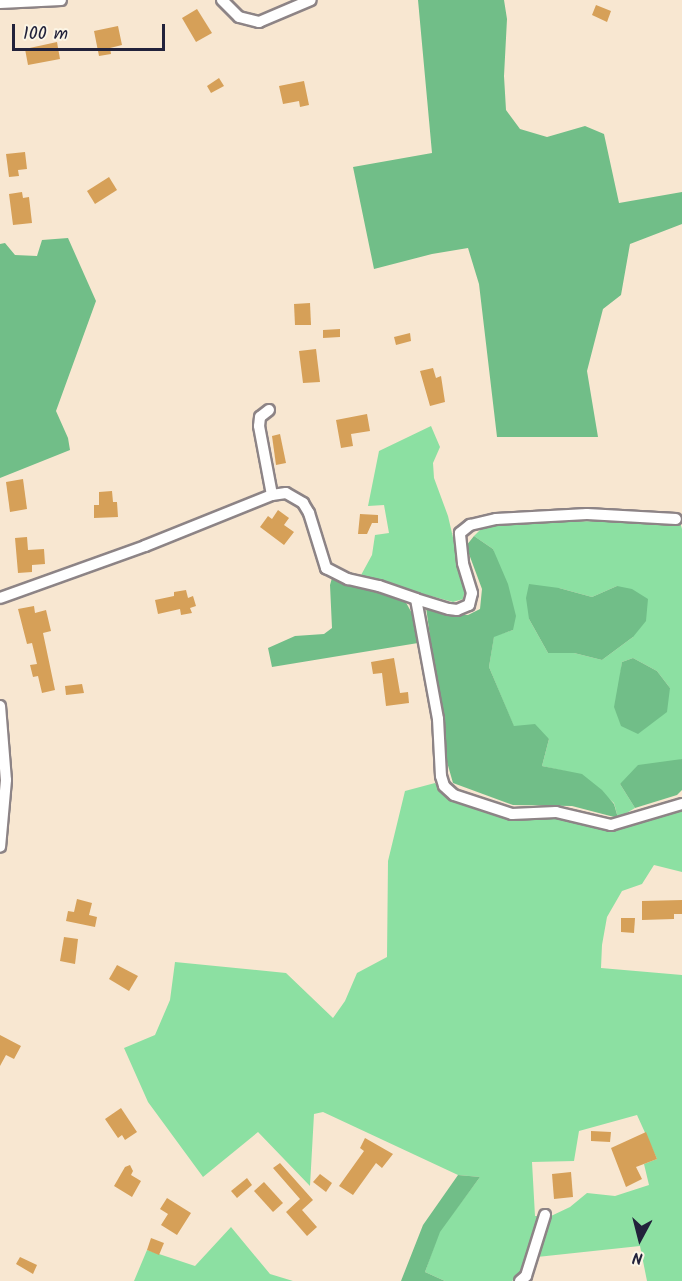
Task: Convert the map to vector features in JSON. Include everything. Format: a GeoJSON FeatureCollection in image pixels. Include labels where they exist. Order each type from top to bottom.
{"type":"FeatureCollection","features":[{"type":"Feature","properties":{"kind":"street"},"geometry":{"type":"LineString","coordinates":[[0,3],[61,0]]}},
{"type":"Feature","properties":{"kind":"street"},"geometry":{"type":"LineString","coordinates":[[222,0],[239,17],[259,22],[311,0]]}},
{"type":"Feature","properties":{"kind":"street"},"geometry":{"type":"LineString","coordinates":[[268,410],[260,417],[259,426],[272,495]]}},
{"type":"Feature","properties":{"kind":"street"},"geometry":{"type":"LineString","coordinates":[[0,598],[145,546],[272,495],[286,493],[303,503],[309,513],[326,568],[332,573],[457,610],[469,605],[472,594],[460,546],[460,533],[470,525],[496,519],[587,514],[676,519]]}},
{"type":"Feature","properties":{"kind":"street"},"geometry":{"type":"LineString","coordinates":[[416,598],[438,718],[441,776],[444,786],[454,795],[512,814],[556,812],[611,825],[682,804]]}},
{"type":"Feature","properties":{"kind":"street"},"geometry":{"type":"LineString","coordinates":[[0,706],[3,780],[0,847]]}},
{"type":"Feature","properties":{"kind":"street"},"geometry":{"type":"LineString","coordinates":[[520,1281],[526,1276],[545,1215]]}},
{"type":"Feature","properties":{"kind":"green space"},"geometry":{"type":"Polygon","coordinates":[[[418,0],[504,0],[507,19],[504,76],[506,110],[520,129],[547,137],[585,126],[604,134],[619,203],[682,192],[682,224],[630,244],[621,295],[603,309],[587,371],[598,437],[497,437],[479,284],[468,248],[432,254],[374,269],[353,167],[432,153],[418,0]]]}},
{"type":"Feature","properties":{"kind":"green space"},"geometry":{"type":"Polygon","coordinates":[[[68,238],[96,301],[56,411],[68,438],[70,450],[0,478],[0,244],[5,243],[15,255],[37,256],[42,240],[68,238]]]}},
{"type":"Feature","properties":{"kind":"green space"},"geometry":{"type":"Polygon","coordinates":[[[431,426],[440,447],[433,463],[434,478],[448,516],[465,589],[463,599],[453,602],[360,577],[372,555],[375,535],[389,533],[384,505],[368,506],[379,451],[431,426]]]}},
{"type":"Feature","properties":{"kind":"green space"},"geometry":{"type":"Polygon","coordinates":[[[520,522],[680,522],[682,529],[682,759],[620,784],[635,808],[618,818],[614,803],[582,775],[542,766],[549,739],[514,727],[489,667],[494,636],[513,630],[493,549],[474,536],[482,528],[520,522]],[[617,586],[592,597],[559,588],[529,619],[548,653],[574,653],[602,660],[633,637],[617,586]],[[633,658],[622,662],[620,679],[670,688],[657,671],[633,658]]]}},
{"type":"Feature","properties":{"kind":"green space"},"geometry":{"type":"Polygon","coordinates":[[[474,536],[493,549],[508,584],[516,616],[513,630],[494,637],[489,667],[514,726],[535,724],[549,739],[542,766],[582,774],[602,790],[614,804],[618,818],[572,806],[513,805],[453,783],[447,762],[426,607],[447,614],[468,615],[480,609],[482,589],[466,546],[474,536]]]}},
{"type":"Feature","properties":{"kind":"green space"},"geometry":{"type":"Polygon","coordinates":[[[332,578],[404,599],[414,617],[418,643],[272,667],[268,648],[295,636],[324,634],[332,628],[330,585],[332,578]]]}},
{"type":"Feature","properties":{"kind":"green space"},"geometry":{"type":"Polygon","coordinates":[[[529,584],[559,588],[592,597],[617,586],[632,589],[648,599],[646,621],[633,637],[602,660],[574,653],[548,653],[529,619],[526,598],[529,584]]]}},
{"type":"Feature","properties":{"kind":"green space"},"geometry":{"type":"Polygon","coordinates":[[[633,658],[657,671],[670,688],[667,712],[638,734],[621,726],[614,707],[622,662],[633,658]]]}},
{"type":"Feature","properties":{"kind":"green space"},"geometry":{"type":"Polygon","coordinates":[[[682,759],[682,790],[677,795],[635,808],[620,784],[638,765],[682,759]]]}},
{"type":"Feature","properties":{"kind":"green space"},"geometry":{"type":"Polygon","coordinates":[[[435,783],[445,797],[484,812],[510,817],[562,816],[608,828],[682,808],[682,872],[654,865],[642,884],[622,891],[607,917],[601,968],[682,975],[682,1281],[647,1281],[640,1246],[537,1257],[551,1216],[570,1207],[587,1193],[615,1196],[649,1185],[644,1164],[657,1159],[637,1115],[579,1131],[574,1161],[532,1162],[535,1216],[539,1216],[523,1272],[512,1281],[445,1281],[425,1272],[439,1232],[480,1177],[458,1175],[323,1112],[314,1114],[310,1186],[258,1132],[203,1177],[148,1102],[124,1048],[155,1035],[170,1000],[175,962],[286,973],[333,1018],[345,1001],[357,973],[387,957],[388,861],[405,791],[435,783]]]}},
{"type":"Feature","properties":{"kind":"green space"},"geometry":{"type":"Polygon","coordinates":[[[458,1175],[480,1177],[440,1232],[425,1272],[445,1281],[401,1281],[423,1225],[458,1175]]]}},
{"type":"Feature","properties":{"kind":"green space"},"geometry":{"type":"Polygon","coordinates":[[[231,1227],[270,1274],[293,1281],[134,1281],[147,1250],[195,1266],[231,1227]]]}},
{"type":"Feature","properties":{"kind":"building"},"geometry":{"type":"Polygon","coordinates":[[[596,5],[611,11],[607,22],[592,15],[596,5]]]}},
{"type":"Feature","properties":{"kind":"building"},"geometry":{"type":"Polygon","coordinates":[[[197,9],[212,33],[196,42],[182,18],[197,9]]]}},
{"type":"Feature","properties":{"kind":"building"},"geometry":{"type":"Polygon","coordinates":[[[118,26],[122,45],[110,48],[111,54],[99,56],[94,31],[118,26]]]}},
{"type":"Feature","properties":{"kind":"building"},"geometry":{"type":"Polygon","coordinates":[[[57,42],[60,59],[28,65],[25,49],[57,42]]]}},
{"type":"Feature","properties":{"kind":"building"},"geometry":{"type":"Polygon","coordinates":[[[219,78],[224,86],[211,93],[207,86],[219,78]]]}},
{"type":"Feature","properties":{"kind":"building"},"geometry":{"type":"Polygon","coordinates":[[[304,81],[309,105],[300,107],[299,101],[283,104],[279,86],[304,81]]]}},
{"type":"Feature","properties":{"kind":"building"},"geometry":{"type":"Polygon","coordinates":[[[25,152],[27,169],[18,170],[19,176],[9,177],[6,154],[25,152]]]}},
{"type":"Feature","properties":{"kind":"building"},"geometry":{"type":"Polygon","coordinates":[[[109,177],[117,190],[95,204],[87,191],[109,177]]]}},
{"type":"Feature","properties":{"kind":"building"},"geometry":{"type":"Polygon","coordinates":[[[22,192],[23,198],[29,197],[32,223],[13,225],[9,194],[22,192]]]}},
{"type":"Feature","properties":{"kind":"building"},"geometry":{"type":"Polygon","coordinates":[[[310,303],[311,325],[295,325],[294,304],[310,303]]]}},
{"type":"Feature","properties":{"kind":"building"},"geometry":{"type":"Polygon","coordinates":[[[340,329],[340,337],[323,338],[323,330],[340,329]]]}},
{"type":"Feature","properties":{"kind":"building"},"geometry":{"type":"Polygon","coordinates":[[[410,333],[411,341],[396,345],[394,337],[410,333]]]}},
{"type":"Feature","properties":{"kind":"building"},"geometry":{"type":"Polygon","coordinates":[[[316,349],[320,382],[303,383],[299,351],[316,349]]]}},
{"type":"Feature","properties":{"kind":"building"},"geometry":{"type":"Polygon","coordinates":[[[433,368],[436,378],[441,376],[445,402],[430,406],[420,371],[433,368]]]}},
{"type":"Feature","properties":{"kind":"building"},"geometry":{"type":"Polygon","coordinates":[[[367,414],[370,431],[351,434],[353,446],[341,448],[336,420],[367,414]]]}},
{"type":"Feature","properties":{"kind":"building"},"geometry":{"type":"Polygon","coordinates":[[[280,434],[286,463],[276,465],[272,436],[280,434]]]}},
{"type":"Feature","properties":{"kind":"building"},"geometry":{"type":"Polygon","coordinates":[[[23,479],[27,509],[10,512],[6,482],[23,479]]]}},
{"type":"Feature","properties":{"kind":"building"},"geometry":{"type":"Polygon","coordinates":[[[112,491],[113,502],[117,502],[118,517],[94,518],[94,505],[99,505],[99,492],[112,491]]]}},
{"type":"Feature","properties":{"kind":"building"},"geometry":{"type":"Polygon","coordinates":[[[278,510],[289,518],[284,525],[294,532],[284,545],[260,527],[268,516],[272,519],[278,510]]]}},
{"type":"Feature","properties":{"kind":"building"},"geometry":{"type":"Polygon","coordinates":[[[360,514],[378,515],[378,523],[372,523],[367,534],[358,534],[360,514]]]}},
{"type":"Feature","properties":{"kind":"building"},"geometry":{"type":"Polygon","coordinates":[[[27,537],[28,550],[44,549],[45,564],[32,565],[32,572],[18,573],[15,538],[27,537]]]}},
{"type":"Feature","properties":{"kind":"building"},"geometry":{"type":"Polygon","coordinates":[[[186,590],[188,598],[193,596],[196,606],[190,608],[192,613],[181,615],[180,609],[158,614],[155,600],[174,596],[174,592],[186,590]]]}},
{"type":"Feature","properties":{"kind":"building"},"geometry":{"type":"Polygon","coordinates":[[[34,606],[35,613],[46,610],[51,631],[43,633],[55,690],[42,693],[38,676],[33,677],[30,665],[37,664],[32,643],[27,644],[18,609],[34,606]]]}},
{"type":"Feature","properties":{"kind":"building"},"geometry":{"type":"Polygon","coordinates":[[[394,658],[400,693],[408,692],[409,703],[386,706],[382,673],[373,674],[371,662],[394,658]]]}},
{"type":"Feature","properties":{"kind":"building"},"geometry":{"type":"Polygon","coordinates":[[[82,684],[84,693],[66,695],[65,686],[82,684]]]}},
{"type":"Feature","properties":{"kind":"building"},"geometry":{"type":"Polygon","coordinates":[[[77,899],[92,903],[89,915],[97,917],[95,927],[66,921],[68,911],[74,912],[77,899]]]}},
{"type":"Feature","properties":{"kind":"building"},"geometry":{"type":"Polygon","coordinates":[[[682,900],[682,914],[674,914],[674,919],[642,920],[642,901],[682,900]]]}},
{"type":"Feature","properties":{"kind":"building"},"geometry":{"type":"Polygon","coordinates":[[[621,918],[635,918],[634,933],[621,932],[621,918]]]}},
{"type":"Feature","properties":{"kind":"building"},"geometry":{"type":"Polygon","coordinates":[[[64,937],[78,939],[75,964],[60,961],[64,937]]]}},
{"type":"Feature","properties":{"kind":"building"},"geometry":{"type":"Polygon","coordinates":[[[117,965],[138,976],[129,991],[109,979],[117,965]]]}},
{"type":"Feature","properties":{"kind":"building"},"geometry":{"type":"Polygon","coordinates":[[[0,1035],[21,1046],[14,1059],[6,1055],[0,1066],[0,1035]]]}},
{"type":"Feature","properties":{"kind":"building"},"geometry":{"type":"Polygon","coordinates":[[[121,1108],[137,1132],[125,1140],[122,1135],[118,1138],[105,1119],[121,1108]]]}},
{"type":"Feature","properties":{"kind":"building"},"geometry":{"type":"Polygon","coordinates":[[[591,1131],[611,1132],[610,1142],[591,1141],[591,1131]]]}},
{"type":"Feature","properties":{"kind":"building"},"geometry":{"type":"Polygon","coordinates":[[[646,1132],[657,1159],[636,1167],[642,1179],[626,1187],[611,1148],[646,1132]]]}},
{"type":"Feature","properties":{"kind":"building"},"geometry":{"type":"Polygon","coordinates":[[[365,1138],[393,1154],[382,1168],[376,1163],[353,1195],[339,1186],[364,1151],[360,1148],[365,1138]]]}},
{"type":"Feature","properties":{"kind":"building"},"geometry":{"type":"Polygon","coordinates":[[[280,1163],[313,1200],[302,1210],[317,1227],[307,1236],[286,1212],[300,1199],[273,1168],[280,1163]]]}},
{"type":"Feature","properties":{"kind":"building"},"geometry":{"type":"Polygon","coordinates":[[[130,1165],[133,1171],[131,1175],[141,1181],[132,1197],[114,1186],[125,1167],[130,1165]]]}},
{"type":"Feature","properties":{"kind":"building"},"geometry":{"type":"Polygon","coordinates":[[[571,1172],[573,1197],[554,1199],[552,1174],[571,1172]]]}},
{"type":"Feature","properties":{"kind":"building"},"geometry":{"type":"Polygon","coordinates":[[[320,1174],[332,1183],[326,1192],[313,1182],[320,1174]]]}},
{"type":"Feature","properties":{"kind":"building"},"geometry":{"type":"Polygon","coordinates":[[[247,1178],[252,1185],[237,1198],[231,1191],[247,1178]]]}},
{"type":"Feature","properties":{"kind":"building"},"geometry":{"type":"Polygon","coordinates":[[[264,1182],[283,1203],[273,1212],[254,1191],[264,1182]]]}},
{"type":"Feature","properties":{"kind":"building"},"geometry":{"type":"Polygon","coordinates":[[[167,1198],[191,1213],[177,1235],[161,1225],[168,1214],[160,1209],[167,1198]]]}},
{"type":"Feature","properties":{"kind":"building"},"geometry":{"type":"Polygon","coordinates":[[[151,1238],[164,1243],[159,1255],[147,1250],[151,1238]]]}},
{"type":"Feature","properties":{"kind":"building"},"geometry":{"type":"Polygon","coordinates":[[[20,1257],[37,1265],[33,1274],[16,1264],[20,1257]]]}}]}
